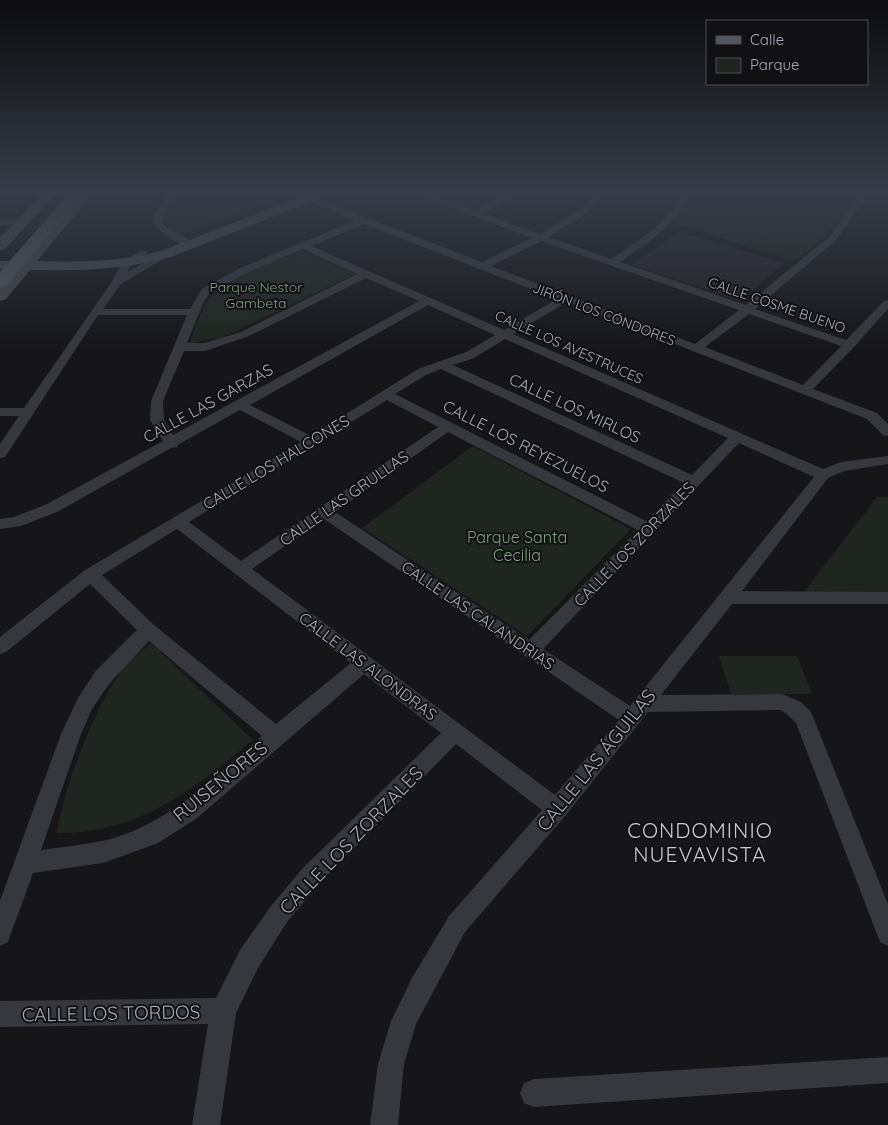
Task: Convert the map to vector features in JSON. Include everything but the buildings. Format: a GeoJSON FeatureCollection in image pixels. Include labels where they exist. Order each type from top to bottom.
{"type":"FeatureCollection","features":[{"type":"Feature","properties":{"kind":"main road"},"geometry":{"type":"LineString","coordinates":[[0,282],[24,244]]}},
{"type":"Feature","properties":{"kind":"main road"},"geometry":{"type":"LineString","coordinates":[[12,261],[29,244]]}},
{"type":"Feature","properties":{"kind":"street"},"geometry":{"type":"LineString","coordinates":[[0,296],[12,261],[31,244]]}},
{"type":"Feature","properties":{"kind":"street"},"geometry":{"type":"LineString","coordinates":[[12,261],[114,258],[143,254],[181,244]]}},
{"type":"Feature","properties":{"kind":"street"},"geometry":{"type":"LineString","coordinates":[[116,284],[184,244]]}},
{"type":"Feature","properties":{"kind":"street"},"geometry":{"type":"LineString","coordinates":[[172,444],[157,420],[157,401],[198,301],[206,291],[242,272],[309,244]]}},
{"type":"Feature","properties":{"kind":"street","name":"JIRÓN LOS CÓNDORES"},"geometry":{"type":"LineString","coordinates":[[425,244],[872,416],[888,432]]}},
{"type":"Feature","properties":{"kind":"street"},"geometry":{"type":"LineString","coordinates":[[483,266],[526,244]]}},
{"type":"Feature","properties":{"kind":"street","name":"CALLE COSME BUENO"},"geometry":{"type":"LineString","coordinates":[[558,244],[850,345]]}},
{"type":"Feature","properties":{"kind":"street"},"geometry":{"type":"LineString","coordinates":[[613,262],[641,244]]}},
{"type":"Feature","properties":{"kind":"street"},"geometry":{"type":"LineString","coordinates":[[695,349],[748,309],[826,244]]}},
{"type":"Feature","properties":{"kind":"street","name":"CALLE LOS AVESTRUCES"},"geometry":{"type":"LineString","coordinates":[[303,246],[823,475]]}},
{"type":"Feature","properties":{"kind":"street"},"geometry":{"type":"LineString","coordinates":[[0,454],[95,312],[116,284],[127,263],[143,254]]}},
{"type":"Feature","properties":{"kind":"street"},"geometry":{"type":"LineString","coordinates":[[12,261],[103,265],[127,263],[166,254]]}},
{"type":"Feature","properties":{"kind":"street"},"geometry":{"type":"LineString","coordinates":[[180,347],[205,347],[245,334],[365,274]]}},
{"type":"Feature","properties":{"kind":"street","name":"CALLE LOS HALCONES"},"geometry":{"type":"LineString","coordinates":[[0,646],[91,574],[311,442],[422,372],[470,355],[506,336],[566,298]]}},
{"type":"Feature","properties":{"kind":"street","name":"CALLE LAS GARZAS"},"geometry":{"type":"LineString","coordinates":[[0,524],[16,522],[52,508],[172,444],[428,301]]}},
{"type":"Feature","properties":{"kind":"street"},"geometry":{"type":"LineString","coordinates":[[805,390],[888,303]]}},
{"type":"Feature","properties":{"kind":"street"},"geometry":{"type":"LineString","coordinates":[[95,312],[194,312]]}},
{"type":"Feature","properties":{"kind":"street","name":"CALLE LOS MIRLOS"},"geometry":{"type":"LineString","coordinates":[[442,365],[694,482]]}},
{"type":"Feature","properties":{"kind":"street","name":"CALLE LOS REYEZUELOS"},"geometry":{"type":"LineString","coordinates":[[386,395],[649,528]]}},
{"type":"Feature","properties":{"kind":"street"},"geometry":{"type":"LineString","coordinates":[[241,405],[311,442]]}},
{"type":"Feature","properties":{"kind":"street"},"geometry":{"type":"LineString","coordinates":[[0,412],[27,412]]}},
{"type":"Feature","properties":{"kind":"street","name":"CALLE LAS GRULLAS"},"geometry":{"type":"LineString","coordinates":[[240,570],[448,426]]}},
{"type":"Feature","properties":{"kind":"street","name":"CALLE LOS ZORZALES"},"geometry":{"type":"LineString","coordinates":[[531,650],[737,438]]}},
{"type":"Feature","properties":{"kind":"street"},"geometry":{"type":"LineString","coordinates":[[823,475],[840,467],[888,460]]}},
{"type":"Feature","properties":{"kind":"street","name":"CALLE LAS ÁGUILAS"},"geometry":{"type":"LineString","coordinates":[[384,1125],[391,1064],[404,1021],[457,924],[557,809],[637,711],[823,475]]}},
{"type":"Feature","properties":{"kind":"street","name":"CALLE LAS CALANDRIAS"},"geometry":{"type":"LineString","coordinates":[[324,512],[531,650],[637,711]]}},
{"type":"Feature","properties":{"kind":"street","name":"CALLE LAS ALONDRAS"},"geometry":{"type":"LineString","coordinates":[[178,522],[557,809]]}},
{"type":"Feature","properties":{"kind":"street"},"geometry":{"type":"LineString","coordinates":[[91,574],[148,630],[276,736]]}},
{"type":"Feature","properties":{"kind":"street"},"geometry":{"type":"LineString","coordinates":[[727,597],[888,598]]}},
{"type":"Feature","properties":{"kind":"street"},"geometry":{"type":"LineString","coordinates":[[0,934],[71,734],[85,704],[102,678],[148,630]]}},
{"type":"Feature","properties":{"kind":"street","name":"RUISEÑORES"},"geometry":{"type":"LineString","coordinates":[[26,863],[103,852],[150,835],[189,811],[364,663]]}},
{"type":"Feature","properties":{"kind":"street"},"geometry":{"type":"LineString","coordinates":[[637,711],[782,702],[794,708],[804,718],[888,934]]}},
{"type":"Feature","properties":{"kind":"street","name":"CALLE LOS ZORZALES"},"geometry":{"type":"LineString","coordinates":[[206,1125],[223,1011],[249,959],[279,914],[304,884],[455,732]]}},
{"type":"Feature","properties":{"kind":"street","name":"CALLE LOS TORDOS"},"geometry":{"type":"LineString","coordinates":[[0,1014],[223,1011]]}},
{"type":"Feature","properties":{"kind":"street"},"geometry":{"type":"LineString","coordinates":[[534,1093],[888,1070]]}},
{"type":"Feature","properties":{"kind":"shaded area"},"geometry":{"type":"Polygon","coordinates":[[[662,244],[718,244],[784,263],[741,301],[631,265],[662,244]]]}},
{"type":"Feature","properties":{"kind":"green space"},"geometry":{"type":"Polygon","coordinates":[[[739,244],[817,244],[795,261],[739,244]]]}},
{"type":"Feature","properties":{"kind":"green space","name":"Parque Nestor Gambeta"},"geometry":{"type":"Polygon","coordinates":[[[303,251],[355,274],[223,337],[189,344],[206,304],[213,294],[236,278],[264,265],[303,251]]]}},
{"type":"Feature","properties":{"kind":"green space","name":"Parque Santa Cecilia"},"geometry":{"type":"Polygon","coordinates":[[[473,446],[631,529],[527,636],[362,528],[473,446]]]}},
{"type":"Feature","properties":{"kind":"green space"},"geometry":{"type":"Polygon","coordinates":[[[877,497],[888,497],[888,592],[804,592],[877,497]]]}},
{"type":"Feature","properties":{"kind":"green space"},"geometry":{"type":"Polygon","coordinates":[[[151,643],[253,740],[208,776],[163,806],[114,826],[86,831],[57,833],[60,814],[74,770],[103,701],[125,666],[151,643]]]}},
{"type":"Feature","properties":{"kind":"green space"},"geometry":{"type":"Polygon","coordinates":[[[719,656],[797,656],[812,694],[731,694],[719,656]]]}},
{"type":"Feature","properties":{"kind":"district","name":"CONDOMINIO NUEVAVISTA"},"geometry":{"type":"Point","coordinates":[700,843]}}]}
